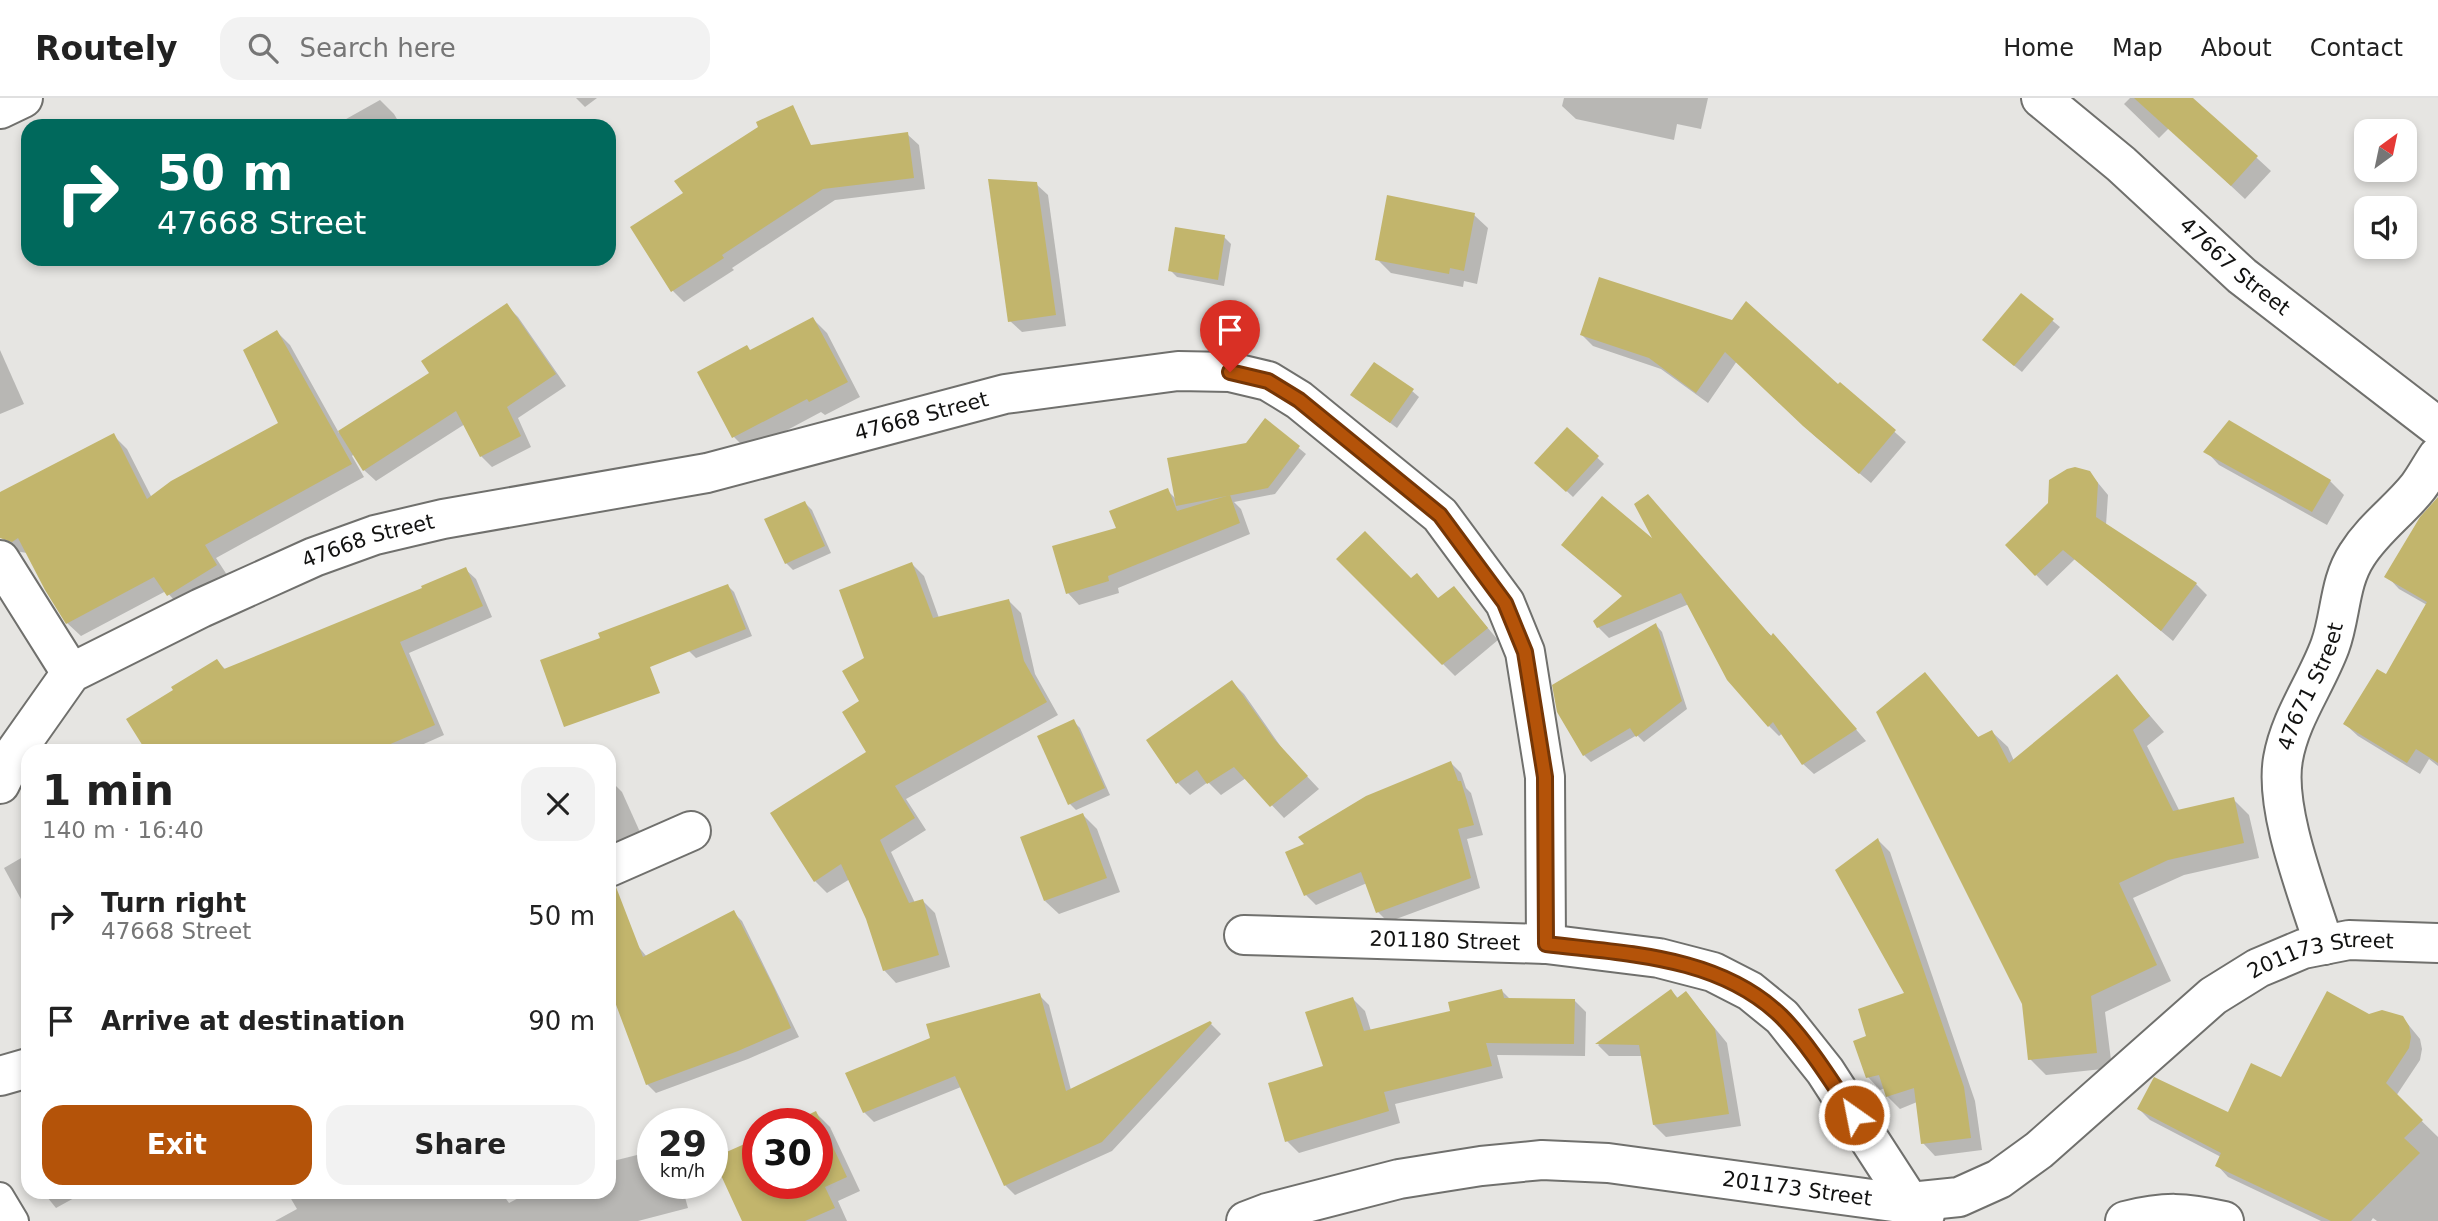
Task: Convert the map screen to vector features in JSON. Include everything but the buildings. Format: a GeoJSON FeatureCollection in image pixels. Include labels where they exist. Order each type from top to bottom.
{"type":"FeatureCollection","features":[{"type":"Feature","properties":{"kind":"street"},"geometry":{"type":"LineString","coordinates":[[0,109],[23,98]]}},
{"type":"Feature","properties":{"kind":"street","name":"47667 Street"},"geometry":{"type":"LineString","coordinates":[[2041,98],[2121,164],[2242,276],[2438,427]]}},
{"type":"Feature","properties":{"kind":"street","name":"47668 Street"},"geometry":{"type":"LineString","coordinates":[[0,784],[16,751],[71,673],[201,608],[314,557],[375,535],[443,519],[707,473],[1005,394],[1178,371],[1230,372],[1268,381],[1299,400],[1440,515],[1505,603],[1525,652],[1545,777],[1546,944]]}},
{"type":"Feature","properties":{"kind":"street","name":"47671 Street"},"geometry":{"type":"LineString","coordinates":[[2325,945],[2296,857],[2283,804],[2283,760],[2304,699],[2330,646],[2342,590],[2356,556],[2383,521],[2417,488],[2438,456]]}},
{"type":"Feature","properties":{"kind":"street"},"geometry":{"type":"LineString","coordinates":[[0,559],[71,673]]}},
{"type":"Feature","properties":{"kind":"street"},"geometry":{"type":"LineString","coordinates":[[616,864],[691,831]]}},
{"type":"Feature","properties":{"kind":"street","name":"201180 Street"},"geometry":{"type":"LineString","coordinates":[[1244,935],[1546,944],[1659,958],[1713,972],[1750,991],[1782,1017],[1825,1071],[1923,1212]]}},
{"type":"Feature","properties":{"kind":"street","name":"201173 Street"},"geometry":{"type":"LineString","coordinates":[[1266,1218],[1399,1179],[1542,1160],[1608,1163],[1923,1212],[1999,1179],[2039,1150],[2213,996],[2258,968],[2303,949],[2349,940],[2438,943]]}},
{"type":"Feature","properties":{"kind":"street"},"geometry":{"type":"LineString","coordinates":[[0,1076],[21,1070]]}},
{"type":"Feature","properties":{"kind":"street"},"geometry":{"type":"LineString","coordinates":[[2125,1221],[2153,1214],[2192,1213],[2224,1221]]}},
{"type":"Feature","properties":{"kind":"lane"},"geometry":{"type":"LineString","coordinates":[[0,1196],[15,1221]]}},
{"type":"Feature","properties":{"kind":"route"},"geometry":{"type":"LineString","coordinates":[[1230,372],[1268,381],[1299,400],[1440,515],[1505,603],[1525,652],[1545,777],[1546,944],[1659,958],[1713,972],[1750,991],[1782,1017],[1825,1071],[1854,1115]]}}]}
